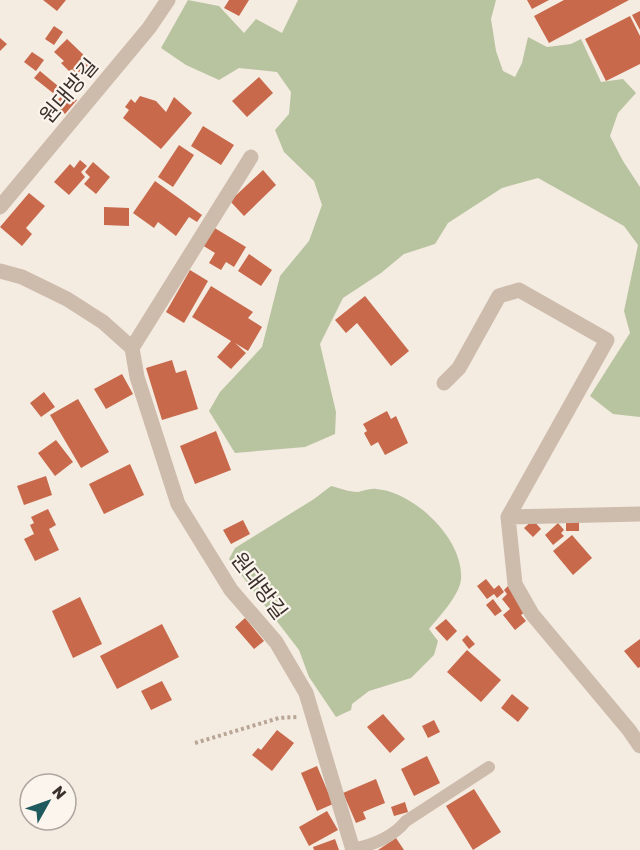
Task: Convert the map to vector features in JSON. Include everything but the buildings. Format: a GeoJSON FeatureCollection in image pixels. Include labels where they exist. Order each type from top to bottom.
{"type":"FeatureCollection","features":[{"type":"Feature","properties":{"kind":"street","name":"원대방길"},"geometry":{"type":"LineString","coordinates":[[0,207],[149,28],[168,0]]}},
{"type":"Feature","properties":{"kind":"street"},"geometry":{"type":"LineString","coordinates":[[0,271],[21,277],[67,299],[103,322],[132,348],[251,157]]}},
{"type":"Feature","properties":{"kind":"street"},"geometry":{"type":"LineString","coordinates":[[444,383],[459,368],[499,296],[519,290],[607,340],[508,517],[515,584],[532,614],[635,726],[640,746]]}},
{"type":"Feature","properties":{"kind":"street","name":"원대방길"},"geometry":{"type":"LineString","coordinates":[[132,348],[137,377],[178,504],[231,590],[276,642],[306,693],[352,850]]}},
{"type":"Feature","properties":{"kind":"street"},"geometry":{"type":"LineString","coordinates":[[508,517],[640,514]]}},
{"type":"Feature","properties":{"kind":"lane"},"geometry":{"type":"LineString","coordinates":[[352,850],[371,845],[397,831],[406,821],[489,767]]}},
{"type":"Feature","properties":{"kind":"path"},"geometry":{"type":"LineString","coordinates":[[195,742],[279,718],[313,716]]}},
{"type":"Feature","properties":{"kind":"green space"},"geometry":{"type":"Polygon","coordinates":[[[188,0],[219,6],[244,33],[256,19],[282,33],[298,0],[496,0],[491,19],[496,51],[503,71],[515,77],[522,63],[528,37],[547,47],[571,44],[581,39],[601,82],[623,79],[636,93],[618,113],[610,136],[640,187],[640,417],[613,414],[590,396],[630,333],[624,311],[638,245],[624,226],[538,178],[502,188],[448,223],[435,244],[404,254],[381,273],[343,298],[320,344],[336,412],[335,434],[305,447],[235,453],[209,411],[220,392],[262,347],[280,276],[309,241],[322,205],[314,181],[284,152],[275,130],[289,114],[291,92],[277,72],[239,68],[219,80],[186,65],[161,48],[188,0]]]}},
{"type":"Feature","properties":{"kind":"green space"},"geometry":{"type":"Polygon","coordinates":[[[331,486],[355,492],[374,489],[391,492],[421,509],[446,534],[460,564],[461,579],[453,599],[429,629],[438,641],[434,655],[411,678],[369,691],[352,704],[351,710],[336,717],[309,677],[299,650],[229,559],[235,548],[331,486]]]}}]}
